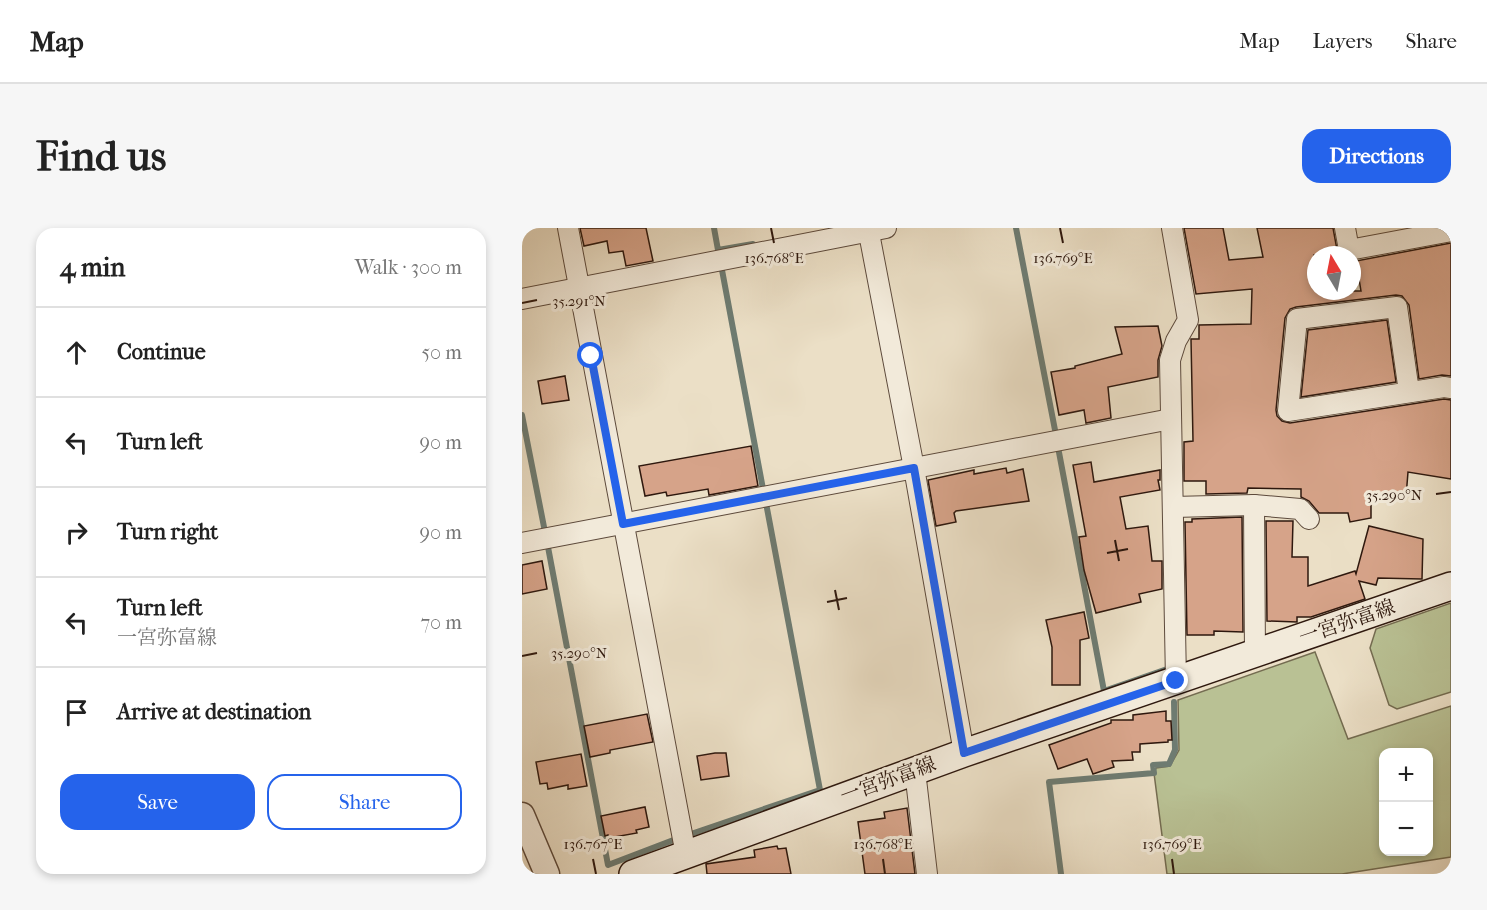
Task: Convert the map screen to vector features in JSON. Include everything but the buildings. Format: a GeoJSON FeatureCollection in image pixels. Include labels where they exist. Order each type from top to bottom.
{"type":"FeatureCollection","features":[{"type":"Feature","properties":{"kind":"main road","name":"一宮弥富線"},"geometry":{"type":"LineString","coordinates":[[633,874],[964,753],[1451,586]]}},
{"type":"Feature","properties":{"kind":"street"},"geometry":{"type":"LineString","coordinates":[[568,228],[686,855]]}},
{"type":"Feature","properties":{"kind":"street"},"geometry":{"type":"LineString","coordinates":[[1172,228],[1188,320],[1171,352],[1176,681]]}},
{"type":"Feature","properties":{"kind":"street"},"geometry":{"type":"LineString","coordinates":[[1345,228],[1349,249],[1451,231]]}},
{"type":"Feature","properties":{"kind":"street"},"geometry":{"type":"LineString","coordinates":[[522,299],[874,229],[964,753]]}},
{"type":"Feature","properties":{"kind":"street"},"geometry":{"type":"LineString","coordinates":[[1409,392],[1397,308],[1297,319],[1288,411],[1444,387],[1451,388]]}},
{"type":"Feature","properties":{"kind":"street"},"geometry":{"type":"LineString","coordinates":[[522,543],[1171,419]]}},
{"type":"Feature","properties":{"kind":"street"},"geometry":{"type":"LineString","coordinates":[[1173,507],[1254,505],[1300,509],[1309,519]]}},
{"type":"Feature","properties":{"kind":"street"},"geometry":{"type":"LineString","coordinates":[[1254,505],[1256,654]]}},
{"type":"Feature","properties":{"kind":"street"},"geometry":{"type":"LineString","coordinates":[[915,771],[927,874]]}},
{"type":"Feature","properties":{"kind":"street"},"geometry":{"type":"LineString","coordinates":[[522,815],[547,874]]}},
{"type":"Feature","properties":{"kind":"green space"},"geometry":{"type":"Polygon","coordinates":[[[1451,603],[1451,692],[1397,709],[1389,705],[1370,648],[1376,629],[1451,603]]]}},
{"type":"Feature","properties":{"kind":"green space"},"geometry":{"type":"Polygon","coordinates":[[[1315,652],[1348,739],[1451,706],[1451,857],[1342,874],[1167,874],[1154,773],[1156,768],[1170,766],[1179,750],[1178,700],[1315,652]]]}},
{"type":"Feature","properties":{"kind":"waterway"},"geometry":{"type":"LineString","coordinates":[[714,228],[718,250],[753,244]]}},
{"type":"Feature","properties":{"kind":"waterway"},"geometry":{"type":"LineString","coordinates":[[1016,228],[1055,430]]}},
{"type":"Feature","properties":{"kind":"waterway"},"geometry":{"type":"LineString","coordinates":[[722,270],[763,489]]}},
{"type":"Feature","properties":{"kind":"waterway"},"geometry":{"type":"LineString","coordinates":[[522,415],[545,532]]}},
{"type":"Feature","properties":{"kind":"waterway"},"geometry":{"type":"LineString","coordinates":[[1058,447],[1104,691],[1170,668]]}},
{"type":"Feature","properties":{"kind":"waterway"},"geometry":{"type":"LineString","coordinates":[[688,835],[820,790],[766,503]]}},
{"type":"Feature","properties":{"kind":"waterway"},"geometry":{"type":"LineString","coordinates":[[548,547],[608,865],[676,839]]}},
{"type":"Feature","properties":{"kind":"waterway"},"geometry":{"type":"LineString","coordinates":[[1061,874],[1049,782],[1154,773],[1153,765],[1169,764],[1175,750],[1174,702]]}},
{"type":"Feature","properties":{"kind":"route"},"geometry":{"type":"LineString","coordinates":[[591,356],[623,524],[914,468],[964,753],[1176,681]]}}]}
